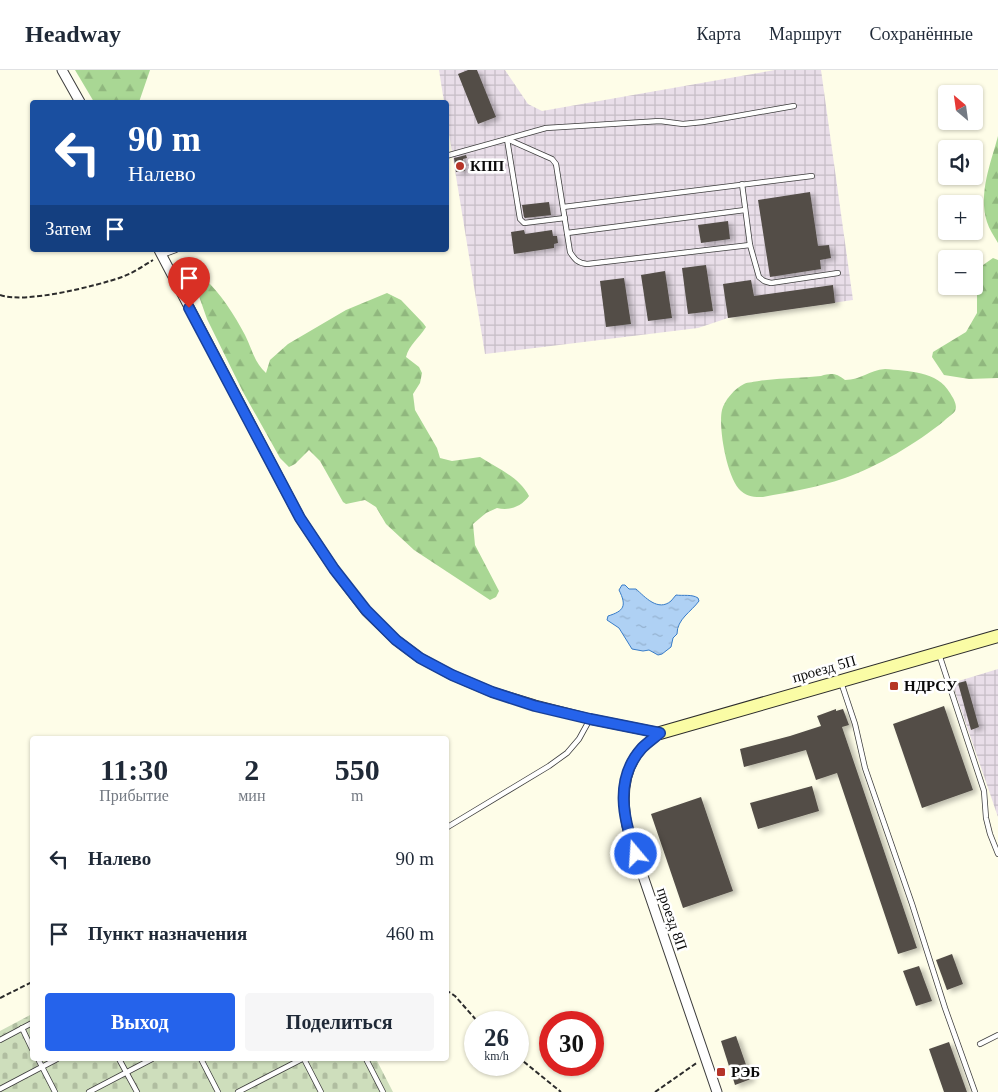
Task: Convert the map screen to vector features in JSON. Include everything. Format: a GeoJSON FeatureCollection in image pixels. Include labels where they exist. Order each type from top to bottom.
{"type":"FeatureCollection","features":[{"type":"Feature","properties":{"kind":"street"},"geometry":{"type":"LineString","coordinates":[[62,70],[79,100]]}},
{"type":"Feature","properties":{"kind":"street"},"geometry":{"type":"LineString","coordinates":[[160,253],[300,518],[334,569],[366,610],[396,640],[420,658],[452,675],[492,692],[535,706],[660,733]]}},
{"type":"Feature","properties":{"kind":"street","name":"проезд 5П"},"geometry":{"type":"LineString","coordinates":[[660,733],[998,636]]}},
{"type":"Feature","properties":{"kind":"street","name":"проезд 8П"},"geometry":{"type":"LineString","coordinates":[[660,733],[642,748],[633,762],[623,795],[624,816],[717,1092]]}},
{"type":"Feature","properties":{"kind":"lane"},"geometry":{"type":"LineString","coordinates":[[449,155],[546,128],[660,121],[683,124],[794,106]]}},
{"type":"Feature","properties":{"kind":"lane"},"geometry":{"type":"LineString","coordinates":[[506,139],[552,159],[556,164],[570,252],[579,263],[587,264],[750,245]]}},
{"type":"Feature","properties":{"kind":"lane"},"geometry":{"type":"LineString","coordinates":[[506,139],[520,219],[524,223],[565,218]]}},
{"type":"Feature","properties":{"kind":"lane"},"geometry":{"type":"LineString","coordinates":[[563,207],[812,176]]}},
{"type":"Feature","properties":{"kind":"lane"},"geometry":{"type":"LineString","coordinates":[[742,184],[750,245],[760,277],[764,281],[771,283],[838,273]]}},
{"type":"Feature","properties":{"kind":"lane"},"geometry":{"type":"LineString","coordinates":[[567,233],[745,210]]}},
{"type":"Feature","properties":{"kind":"lane"},"geometry":{"type":"LineString","coordinates":[[938,653],[984,791],[986,818],[998,854]]}},
{"type":"Feature","properties":{"kind":"lane"},"geometry":{"type":"LineString","coordinates":[[841,681],[855,724],[865,768],[975,1092]]}},
{"type":"Feature","properties":{"kind":"lane"},"geometry":{"type":"LineString","coordinates":[[449,826],[549,766],[567,753],[579,739],[590,719]]}},
{"type":"Feature","properties":{"kind":"lane"},"geometry":{"type":"LineString","coordinates":[[0,1040],[30,1024]]}},
{"type":"Feature","properties":{"kind":"lane"},"geometry":{"type":"LineString","coordinates":[[22,1028],[30,1044]]}},
{"type":"Feature","properties":{"kind":"lane"},"geometry":{"type":"LineString","coordinates":[[980,1044],[998,1035]]}},
{"type":"Feature","properties":{"kind":"lane"},"geometry":{"type":"LineString","coordinates":[[39,1061],[55,1092]]}},
{"type":"Feature","properties":{"kind":"lane"},"geometry":{"type":"LineString","coordinates":[[0,1088],[53,1061]]}},
{"type":"Feature","properties":{"kind":"lane"},"geometry":{"type":"LineString","coordinates":[[120,1061],[137,1092]]}},
{"type":"Feature","properties":{"kind":"lane"},"geometry":{"type":"LineString","coordinates":[[89,1092],[148,1061]]}},
{"type":"Feature","properties":{"kind":"lane"},"geometry":{"type":"LineString","coordinates":[[202,1061],[218,1092]]}},
{"type":"Feature","properties":{"kind":"lane"},"geometry":{"type":"LineString","coordinates":[[238,1092],[299,1061]]}},
{"type":"Feature","properties":{"kind":"lane"},"geometry":{"type":"LineString","coordinates":[[304,1061],[321,1092]]}},
{"type":"Feature","properties":{"kind":"lane"},"geometry":{"type":"LineString","coordinates":[[367,1061],[383,1092]]}},
{"type":"Feature","properties":{"kind":"path"},"geometry":{"type":"LineString","coordinates":[[0,294],[18,298],[100,285],[125,276],[160,253]]}},
{"type":"Feature","properties":{"kind":"path"},"geometry":{"type":"LineString","coordinates":[[0,998],[30,983]]}},
{"type":"Feature","properties":{"kind":"path"},"geometry":{"type":"LineString","coordinates":[[449,992],[468,1011]]}},
{"type":"Feature","properties":{"kind":"path"},"geometry":{"type":"LineString","coordinates":[[656,1092],[705,1057]]}},
{"type":"Feature","properties":{"kind":"path"},"geometry":{"type":"LineString","coordinates":[[529,1066],[561,1092]]}},
{"type":"Feature","properties":{"kind":"shaded area"},"geometry":{"type":"Polygon","coordinates":[[[439,70],[505,70],[528,104],[542,111],[775,70],[821,70],[853,300],[728,318],[698,328],[485,354],[449,133],[449,100],[444,100],[439,70]]]}},
{"type":"Feature","properties":{"kind":"shaded area"},"geometry":{"type":"Polygon","coordinates":[[[998,669],[998,817],[952,683],[998,669]]]}},
{"type":"Feature","properties":{"kind":"green space"},"geometry":{"type":"Polygon","coordinates":[[[75,70],[150,70],[140,100],[93,100],[75,70]]]}},
{"type":"Feature","properties":{"kind":"green space"},"geometry":{"type":"Polygon","coordinates":[[[998,136],[998,243],[987,222],[984,200],[986,178],[998,136]]]}},
{"type":"Feature","properties":{"kind":"green space"},"geometry":{"type":"Polygon","coordinates":[[[993,258],[998,260],[998,378],[969,379],[944,375],[932,357],[933,352],[966,332],[977,313],[977,295],[983,295],[983,265],[993,258]]]}},
{"type":"Feature","properties":{"kind":"green space"},"geometry":{"type":"Polygon","coordinates":[[[203,277],[216,290],[232,312],[256,360],[266,373],[270,360],[288,344],[346,310],[387,293],[401,300],[423,323],[426,327],[412,345],[406,357],[419,367],[422,373],[420,383],[413,394],[415,410],[437,448],[440,458],[452,461],[480,457],[514,478],[529,496],[522,503],[514,507],[506,509],[497,508],[486,513],[473,524],[475,545],[499,591],[496,597],[490,600],[414,550],[386,524],[376,507],[365,500],[346,504],[343,502],[320,461],[309,450],[295,464],[289,467],[280,458],[243,392],[207,319],[194,282],[203,277]]]}},
{"type":"Feature","properties":{"kind":"green space"},"geometry":{"type":"Polygon","coordinates":[[[885,369],[903,370],[930,376],[938,380],[945,386],[956,404],[955,411],[909,446],[870,468],[845,478],[815,487],[763,497],[746,494],[736,485],[725,452],[721,418],[723,406],[737,388],[749,382],[831,374],[845,380],[851,380],[885,369]]]}},
{"type":"Feature","properties":{"kind":"green space"},"geometry":{"type":"Polygon","coordinates":[[[30,1015],[30,1061],[377,1061],[393,1092],[0,1092],[0,1031],[30,1015]]]}},
{"type":"Feature","properties":{"kind":"water"},"geometry":{"type":"Polygon","coordinates":[[[622,585],[629,589],[636,589],[652,602],[661,605],[671,601],[676,595],[698,598],[699,601],[679,624],[671,647],[662,654],[658,655],[649,650],[632,649],[619,628],[607,620],[608,616],[621,610],[623,600],[619,590],[622,585]]]}},
{"type":"Feature","properties":{"kind":"building"},"geometry":{"type":"Polygon","coordinates":[[[468,70],[477,70],[496,117],[478,124],[458,74],[468,70]]]}},
{"type":"Feature","properties":{"kind":"building","name":"КПП"},"geometry":{"type":"Polygon","coordinates":[[[466,155],[467,158],[463,159],[465,171],[456,172],[454,158],[466,155]]]}},
{"type":"Feature","properties":{"kind":"building"},"geometry":{"type":"Polygon","coordinates":[[[810,192],[818,246],[829,245],[831,258],[820,260],[821,269],[770,277],[758,200],[810,192]]]}},
{"type":"Feature","properties":{"kind":"building"},"geometry":{"type":"Polygon","coordinates":[[[549,202],[551,215],[524,217],[522,205],[549,202]]]}},
{"type":"Feature","properties":{"kind":"building"},"geometry":{"type":"Polygon","coordinates":[[[728,221],[730,239],[701,243],[698,225],[728,221]]]}},
{"type":"Feature","properties":{"kind":"building"},"geometry":{"type":"Polygon","coordinates":[[[524,230],[525,234],[552,230],[553,236],[557,236],[558,243],[554,244],[554,248],[514,254],[511,232],[524,230]]]}},
{"type":"Feature","properties":{"kind":"building"},"geometry":{"type":"Polygon","coordinates":[[[706,265],[713,311],[688,314],[682,268],[706,265]]]}},
{"type":"Feature","properties":{"kind":"building"},"geometry":{"type":"Polygon","coordinates":[[[665,271],[672,318],[648,321],[641,275],[665,271]]]}},
{"type":"Feature","properties":{"kind":"building"},"geometry":{"type":"Polygon","coordinates":[[[624,278],[631,324],[606,327],[600,281],[624,278]]]}},
{"type":"Feature","properties":{"kind":"building"},"geometry":{"type":"Polygon","coordinates":[[[751,280],[754,296],[833,285],[835,303],[728,318],[723,284],[751,280]]]}},
{"type":"Feature","properties":{"kind":"building"},"geometry":{"type":"Polygon","coordinates":[[[966,681],[979,727],[971,730],[958,683],[966,681]]]}},
{"type":"Feature","properties":{"kind":"building"},"geometry":{"type":"Polygon","coordinates":[[[944,706],[973,790],[922,808],[893,724],[944,706]]]}},
{"type":"Feature","properties":{"kind":"building"},"geometry":{"type":"Polygon","coordinates":[[[836,709],[836,711],[843,709],[849,725],[842,727],[917,948],[898,954],[837,773],[816,780],[806,750],[744,767],[740,749],[821,726],[817,716],[836,709]]]}},
{"type":"Feature","properties":{"kind":"building"},"geometry":{"type":"Polygon","coordinates":[[[812,786],[819,811],[758,829],[750,803],[812,786]]]}},
{"type":"Feature","properties":{"kind":"building"},"geometry":{"type":"Polygon","coordinates":[[[701,797],[733,891],[683,908],[651,814],[701,797]]]}},
{"type":"Feature","properties":{"kind":"building"},"geometry":{"type":"Polygon","coordinates":[[[952,954],[963,984],[947,990],[936,960],[952,954]]]}},
{"type":"Feature","properties":{"kind":"building"},"geometry":{"type":"Polygon","coordinates":[[[919,966],[932,1001],[916,1006],[903,971],[919,966]]]}},
{"type":"Feature","properties":{"kind":"building"},"geometry":{"type":"Polygon","coordinates":[[[736,1036],[751,1079],[735,1085],[721,1041],[736,1036]]]}},
{"type":"Feature","properties":{"kind":"building"},"geometry":{"type":"Polygon","coordinates":[[[949,1042],[967,1092],[944,1092],[929,1049],[949,1042]]]}},
{"type":"Feature","properties":{"kind":"place","name":"КПП"},"geometry":{"type":"Point","coordinates":[460,166]}},
{"type":"Feature","properties":{"kind":"place","name":"НДРСУ"},"geometry":{"type":"Point","coordinates":[894,686]}},
{"type":"Feature","properties":{"kind":"place","name":"РЭБ"},"geometry":{"type":"Point","coordinates":[721,1072]}},
{"type":"Feature","properties":{"kind":"route"},"geometry":{"type":"LineString","coordinates":[[189,308],[300,518],[334,569],[366,610],[396,640],[420,658],[452,675],[492,692],[535,706],[660,733],[642,748],[633,762],[623,795],[624,816],[636,854]]}}]}
